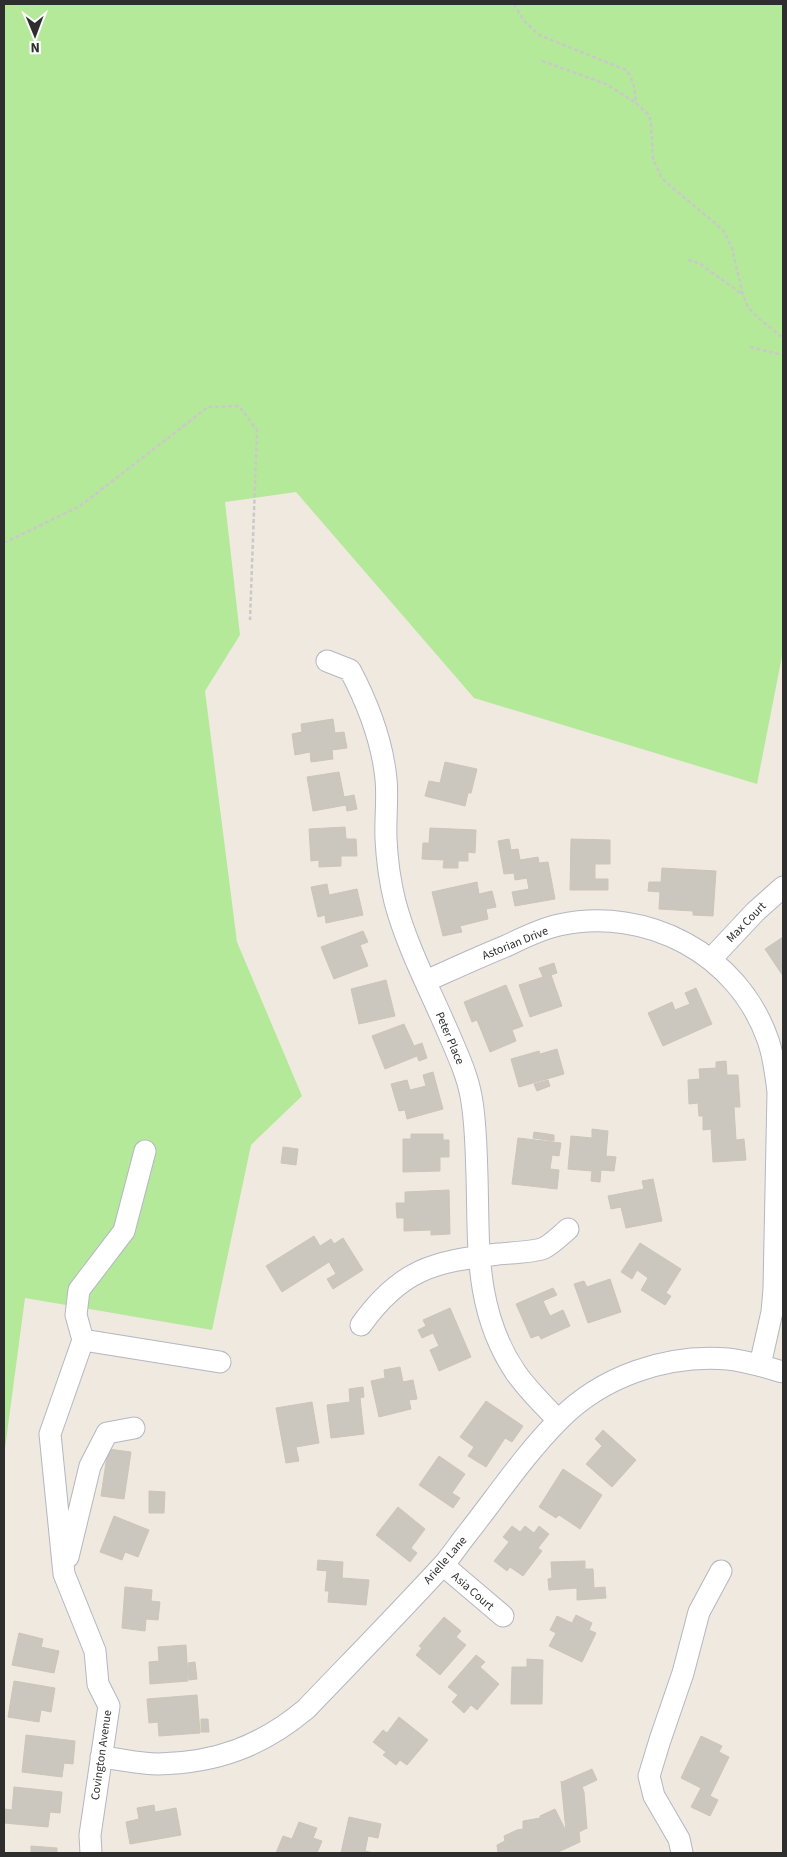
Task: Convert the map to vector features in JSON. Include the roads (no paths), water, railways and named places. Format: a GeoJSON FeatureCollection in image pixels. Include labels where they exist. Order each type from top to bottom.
{"type":"FeatureCollection","features":[{"type":"Feature","properties":{"kind":"street","name":"Peter Place"},"geometry":{"type":"LineString","coordinates":[[327,661],[350,670],[374,720],[382,750],[386,780],[386,839],[396,903],[406,936],[461,1061],[471,1095],[476,1129],[480,1276],[486,1307],[496,1337],[504,1353],[527,1387],[558,1420]]}},
{"type":"Feature","properties":{"kind":"street","name":"Max Court"},"geometry":{"type":"LineString","coordinates":[[711,959],[755,912],[783,887]]}},
{"type":"Feature","properties":{"kind":"street","name":"Astorian Drive"},"geometry":{"type":"LineString","coordinates":[[426,980],[537,932],[582,921],[614,921],[650,927],[678,938],[711,959],[726,972],[756,1012],[768,1040],[776,1070],[778,1092],[774,1289],[772,1312],[760,1365]]}},
{"type":"Feature","properties":{"kind":"street"},"geometry":{"type":"LineString","coordinates":[[145,1151],[124,1231],[79,1290],[76,1315],[83,1340],[220,1362]]}},
{"type":"Feature","properties":{"kind":"street"},"geometry":{"type":"LineString","coordinates":[[361,1325],[374,1307],[388,1293],[404,1280],[423,1270],[440,1263],[544,1248],[568,1229]]}},
{"type":"Feature","properties":{"kind":"street","name":"Covington Avenue"},"geometry":{"type":"LineString","coordinates":[[83,1340],[50,1434],[64,1574],[95,1651],[98,1684],[109,1706],[90,1835],[91,1853]]}},
{"type":"Feature","properties":{"kind":"street","name":"Arielle Lane"},"geometry":{"type":"LineString","coordinates":[[101,1757],[157,1764],[201,1761],[245,1748],[286,1726],[306,1709],[443,1565],[539,1442],[558,1420],[590,1394],[616,1380],[643,1369],[670,1362],[699,1359],[728,1360],[760,1365],[783,1372]]}},
{"type":"Feature","properties":{"kind":"street"},"geometry":{"type":"LineString","coordinates":[[64,1574],[90,1466],[107,1433],[134,1428]]}},
{"type":"Feature","properties":{"kind":"street","name":"Asia Court"},"geometry":{"type":"LineString","coordinates":[[443,1565],[503,1616]]}},
{"type":"Feature","properties":{"kind":"street"},"geometry":{"type":"LineString","coordinates":[[682,1853],[679,1839],[654,1796],[650,1776],[660,1740],[684,1673],[699,1612],[721,1571]]}}]}
